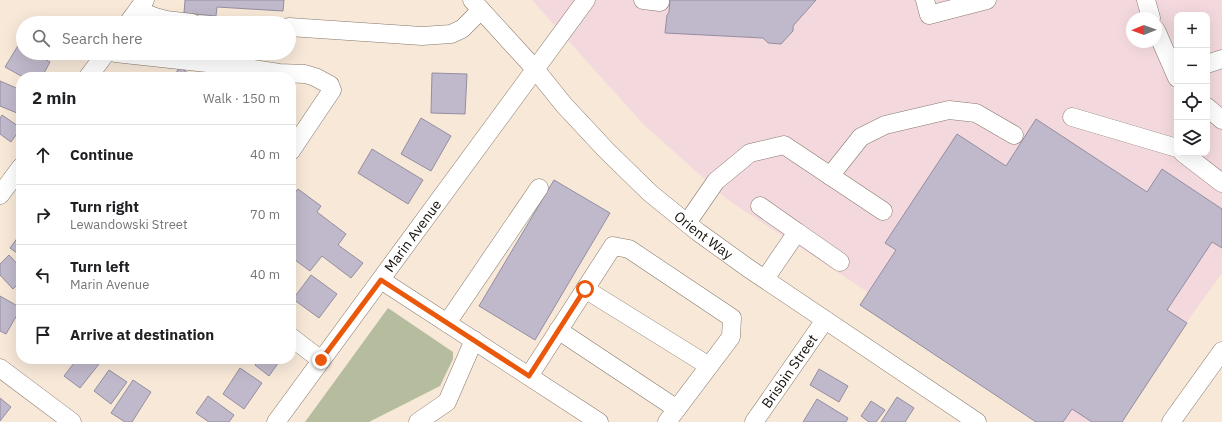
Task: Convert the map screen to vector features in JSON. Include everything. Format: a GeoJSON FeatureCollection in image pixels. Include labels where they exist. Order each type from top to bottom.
{"type":"FeatureCollection","features":[{"type":"Feature","properties":{"kind":"street","name":"Marin Avenue"},"geometry":{"type":"LineString","coordinates":[[276,422],[586,0]]}},
{"type":"Feature","properties":{"kind":"street"},"geometry":{"type":"LineString","coordinates":[[925,0],[929,15],[987,0]]}},
{"type":"Feature","properties":{"kind":"street"},"geometry":{"type":"LineString","coordinates":[[1146,0],[1149,12]]}},
{"type":"Feature","properties":{"kind":"street","name":"Orient Way"},"geometry":{"type":"LineString","coordinates":[[477,5],[535,68],[564,105],[606,150],[650,193],[735,259],[977,422]]}},
{"type":"Feature","properties":{"kind":"street"},"geometry":{"type":"LineString","coordinates":[[296,27],[422,36],[451,34],[462,29],[477,5]]}},
{"type":"Feature","properties":{"kind":"street"},"geometry":{"type":"LineString","coordinates":[[137,11],[152,16]]}},
{"type":"Feature","properties":{"kind":"street"},"geometry":{"type":"LineString","coordinates":[[1162,44],[1174,71]]}},
{"type":"Feature","properties":{"kind":"street"},"geometry":{"type":"LineString","coordinates":[[1210,63],[1222,59]]}},
{"type":"Feature","properties":{"kind":"street"},"geometry":{"type":"LineString","coordinates":[[92,72],[101,60]]}},
{"type":"Feature","properties":{"kind":"street"},"geometry":{"type":"LineString","coordinates":[[180,60],[236,66],[273,72]]}},
{"type":"Feature","properties":{"kind":"street"},"geometry":{"type":"LineString","coordinates":[[296,74],[305,74],[315,77],[330,85],[332,90],[296,144]]}},
{"type":"Feature","properties":{"kind":"street"},"geometry":{"type":"LineString","coordinates":[[830,176],[861,136],[885,125],[948,110],[976,114],[1014,135]]}},
{"type":"Feature","properties":{"kind":"street"},"geometry":{"type":"LineString","coordinates":[[1210,110],[1222,120]]}},
{"type":"Feature","properties":{"kind":"street"},"geometry":{"type":"LineString","coordinates":[[1072,117],[1174,147]]}},
{"type":"Feature","properties":{"kind":"street"},"geometry":{"type":"LineString","coordinates":[[687,223],[716,181],[750,153],[784,146],[883,211]]}},
{"type":"Feature","properties":{"kind":"street"},"geometry":{"type":"LineString","coordinates":[[1187,156],[1222,183]]}},
{"type":"Feature","properties":{"kind":"street"},"geometry":{"type":"LineString","coordinates":[[0,195],[16,174]]}},
{"type":"Feature","properties":{"kind":"street"},"geometry":{"type":"LineString","coordinates":[[447,323],[539,188]]}},
{"type":"Feature","properties":{"kind":"street"},"geometry":{"type":"LineString","coordinates":[[760,206],[840,262]]}},
{"type":"Feature","properties":{"kind":"street"},"geometry":{"type":"LineString","coordinates":[[765,279],[797,232]]}},
{"type":"Feature","properties":{"kind":"street"},"geometry":{"type":"LineString","coordinates":[[529,376],[558,330],[613,246],[629,249],[732,318],[732,336],[672,415],[558,330]]}},
{"type":"Feature","properties":{"kind":"street"},"geometry":{"type":"LineString","coordinates":[[381,280],[599,422]]}},
{"type":"Feature","properties":{"kind":"street"},"geometry":{"type":"LineString","coordinates":[[585,289],[709,366]]}},
{"type":"Feature","properties":{"kind":"street","name":"Brisbin Street"},"geometry":{"type":"LineString","coordinates":[[754,422],[825,320]]}},
{"type":"Feature","properties":{"kind":"street"},"geometry":{"type":"LineString","coordinates":[[418,422],[447,402],[474,340]]}},
{"type":"Feature","properties":{"kind":"street"},"geometry":{"type":"LineString","coordinates":[[296,341],[321,360]]}},
{"type":"Feature","properties":{"kind":"street"},"geometry":{"type":"LineString","coordinates":[[1171,422],[1222,351]]}},
{"type":"Feature","properties":{"kind":"street"},"geometry":{"type":"LineString","coordinates":[[0,368],[72,422]]}},
{"type":"Feature","properties":{"kind":"shaded area"},"geometry":{"type":"Polygon","coordinates":[[[532,0],[1222,0],[1222,273],[1115,422],[1065,422],[728,200],[642,123],[532,0]]]}},
{"type":"Feature","properties":{"kind":"green space"},"geometry":{"type":"Polygon","coordinates":[[[388,308],[453,352],[453,359],[440,386],[369,422],[305,422],[388,308]]]}},
{"type":"Feature","properties":{"kind":"building"},"geometry":{"type":"Polygon","coordinates":[[[185,0],[284,0],[283,11],[217,7],[216,16],[184,13],[185,0]]]}},
{"type":"Feature","properties":{"kind":"building"},"geometry":{"type":"Polygon","coordinates":[[[670,0],[816,0],[793,26],[793,31],[781,44],[768,43],[763,38],[665,33],[670,0]]]}},
{"type":"Feature","properties":{"kind":"building"},"geometry":{"type":"Polygon","coordinates":[[[16,49],[16,60],[47,60],[50,62],[45,72],[16,73],[5,67],[16,49]]]}},
{"type":"Feature","properties":{"kind":"building"},"geometry":{"type":"Polygon","coordinates":[[[180,67],[186,72],[176,72],[180,67]]]}},
{"type":"Feature","properties":{"kind":"building"},"geometry":{"type":"Polygon","coordinates":[[[432,73],[467,74],[465,114],[431,113],[432,73]]]}},
{"type":"Feature","properties":{"kind":"building"},"geometry":{"type":"Polygon","coordinates":[[[0,81],[16,88],[16,113],[0,106],[0,81]]]}},
{"type":"Feature","properties":{"kind":"building"},"geometry":{"type":"Polygon","coordinates":[[[2,115],[16,125],[16,135],[11,142],[0,134],[0,118],[2,115]]]}},
{"type":"Feature","properties":{"kind":"building"},"geometry":{"type":"Polygon","coordinates":[[[421,118],[451,136],[431,171],[401,154],[421,118]]]}},
{"type":"Feature","properties":{"kind":"building"},"geometry":{"type":"Polygon","coordinates":[[[1036,119],[1147,192],[1162,169],[1222,209],[1222,248],[1212,242],[1167,310],[1187,323],[1122,422],[1092,422],[1072,409],[1063,422],[1036,422],[860,305],[896,250],[885,243],[957,134],[1006,166],[1036,119]]]}},
{"type":"Feature","properties":{"kind":"building"},"geometry":{"type":"Polygon","coordinates":[[[372,149],[423,180],[408,204],[358,173],[372,149]]]}},
{"type":"Feature","properties":{"kind":"building"},"geometry":{"type":"Polygon","coordinates":[[[554,180],[610,213],[535,340],[479,306],[554,180]]]}},
{"type":"Feature","properties":{"kind":"building"},"geometry":{"type":"Polygon","coordinates":[[[298,189],[321,206],[317,212],[346,234],[338,245],[363,263],[351,278],[322,256],[310,271],[296,261],[296,192],[298,189]]]}},
{"type":"Feature","properties":{"kind":"building"},"geometry":{"type":"Polygon","coordinates":[[[16,240],[16,252],[10,248],[16,240]]]}},
{"type":"Feature","properties":{"kind":"building"},"geometry":{"type":"Polygon","coordinates":[[[9,255],[16,263],[16,286],[13,289],[0,275],[0,264],[9,255]]]}},
{"type":"Feature","properties":{"kind":"building"},"geometry":{"type":"Polygon","coordinates":[[[311,275],[337,294],[319,318],[296,301],[296,295],[311,275]]]}},
{"type":"Feature","properties":{"kind":"building"},"geometry":{"type":"Polygon","coordinates":[[[0,296],[16,305],[16,317],[6,334],[0,331],[0,296]]]}},
{"type":"Feature","properties":{"kind":"building"},"geometry":{"type":"Polygon","coordinates":[[[73,364],[99,364],[80,388],[64,376],[73,364]]]}},
{"type":"Feature","properties":{"kind":"building"},"geometry":{"type":"Polygon","coordinates":[[[256,364],[277,364],[269,376],[256,364]]]}},
{"type":"Feature","properties":{"kind":"building"},"geometry":{"type":"Polygon","coordinates":[[[240,368],[262,383],[244,409],[223,394],[240,368]]]}},
{"type":"Feature","properties":{"kind":"building"},"geometry":{"type":"Polygon","coordinates":[[[819,369],[848,386],[839,402],[810,385],[819,369]]]}},
{"type":"Feature","properties":{"kind":"building"},"geometry":{"type":"Polygon","coordinates":[[[109,370],[127,382],[111,404],[94,391],[109,370]]]}},
{"type":"Feature","properties":{"kind":"building"},"geometry":{"type":"Polygon","coordinates":[[[133,380],[151,392],[132,422],[125,422],[111,413],[133,380]]]}},
{"type":"Feature","properties":{"kind":"building"},"geometry":{"type":"Polygon","coordinates":[[[208,396],[234,415],[229,422],[209,422],[196,413],[208,396]]]}},
{"type":"Feature","properties":{"kind":"building"},"geometry":{"type":"Polygon","coordinates":[[[897,397],[914,408],[905,422],[881,422],[897,397]]]}},
{"type":"Feature","properties":{"kind":"building"},"geometry":{"type":"Polygon","coordinates":[[[0,398],[11,407],[0,421],[0,398]]]}},
{"type":"Feature","properties":{"kind":"building"},"geometry":{"type":"Polygon","coordinates":[[[817,399],[848,418],[846,422],[803,422],[817,399]]]}},
{"type":"Feature","properties":{"kind":"building"},"geometry":{"type":"Polygon","coordinates":[[[871,401],[885,410],[876,422],[869,422],[861,416],[871,401]]]}},
{"type":"Feature","properties":{"kind":"route"},"geometry":{"type":"LineString","coordinates":[[321,360],[381,280],[529,376],[585,289]]}}]}
